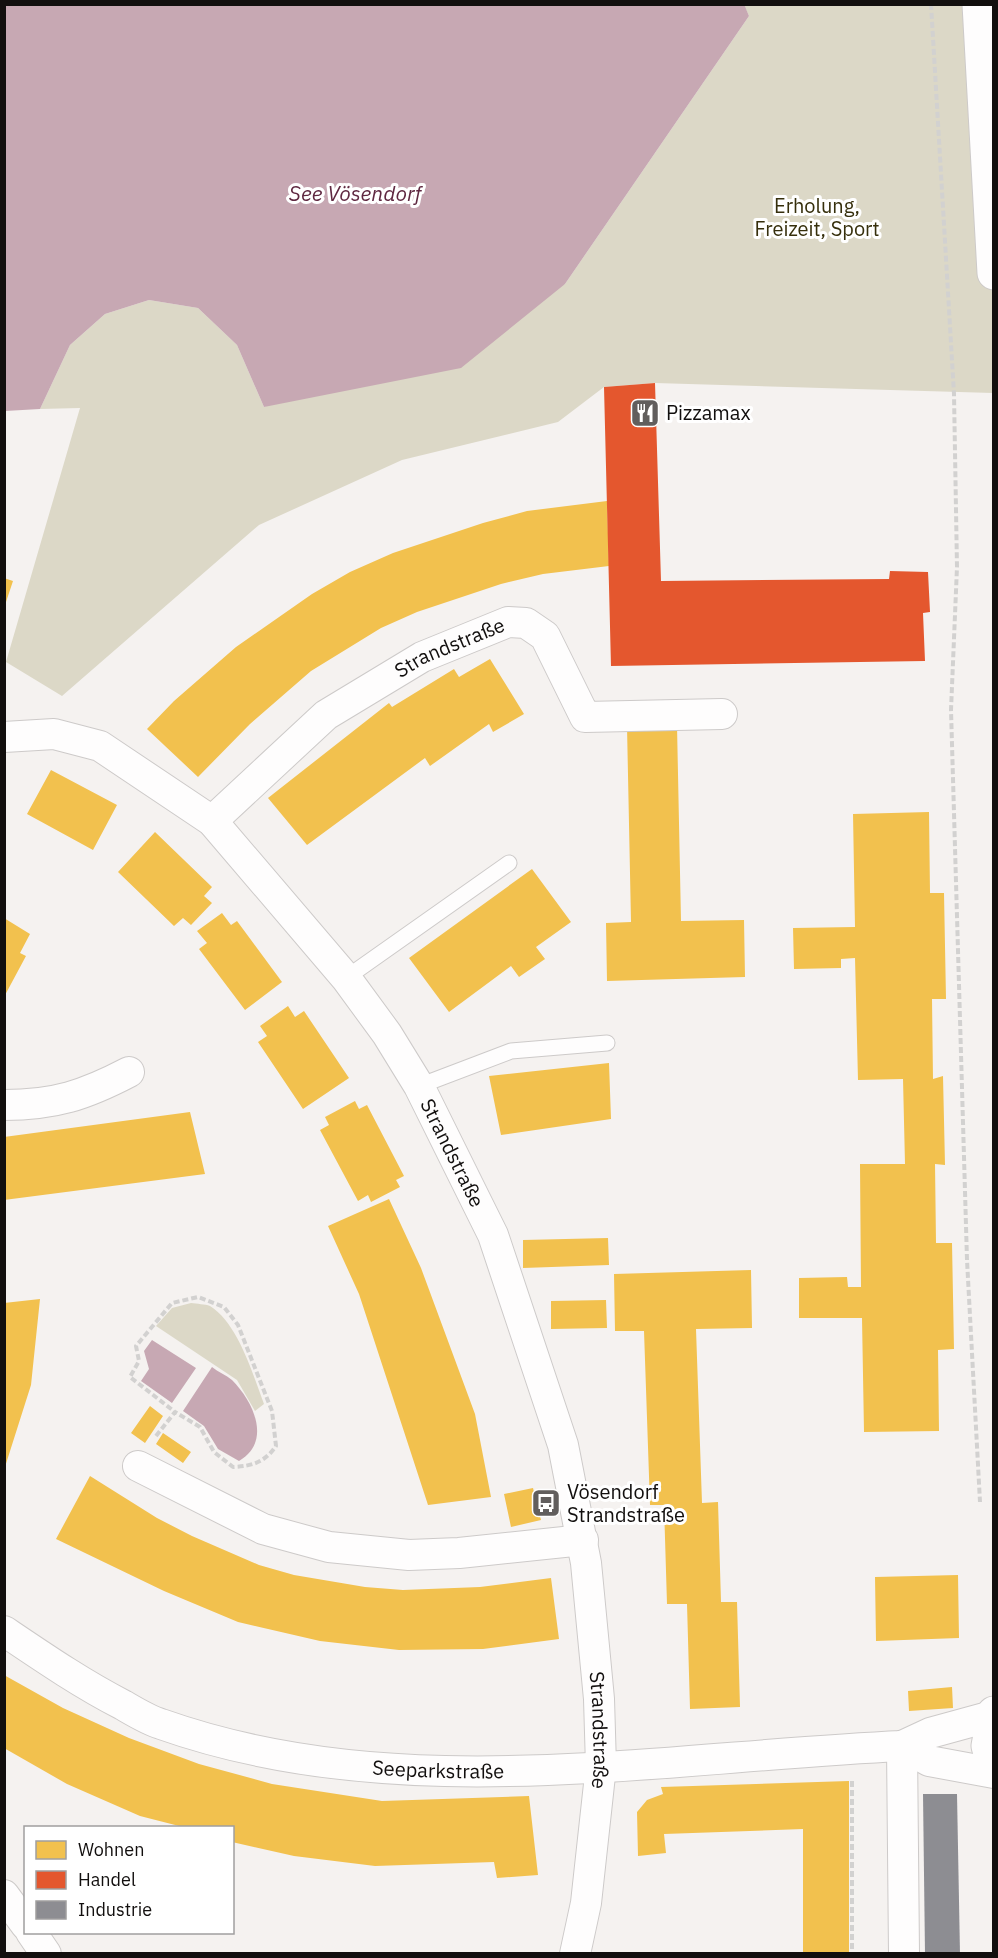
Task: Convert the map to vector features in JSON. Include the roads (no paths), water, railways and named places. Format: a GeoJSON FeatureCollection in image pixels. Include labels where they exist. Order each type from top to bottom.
{"type":"FeatureCollection","features":[{"type":"Feature","properties":{"kind":"main road"},"geometry":{"type":"LineString","coordinates":[[979,4],[993,273]]}},
{"type":"Feature","properties":{"kind":"main road"},"geometry":{"type":"LineString","coordinates":[[993,1714],[988,1746],[993,1767]]}},
{"type":"Feature","properties":{"kind":"street","name":"Strandstraße"},"geometry":{"type":"LineString","coordinates":[[212,821],[326,715],[422,657],[508,622],[526,623],[545,636],[585,717],[722,714]]}},
{"type":"Feature","properties":{"kind":"street","name":"Strandstraße"},"geometry":{"type":"LineString","coordinates":[[4,737],[54,734],[100,746],[212,821],[346,978],[387,1034],[419,1086],[493,1235],[563,1445],[583,1540],[599,1699],[601,1766],[586,1903],[575,1953]]}},
{"type":"Feature","properties":{"kind":"street"},"geometry":{"type":"LineString","coordinates":[[4,1105],[39,1105],[67,1100],[94,1091],[129,1072]]}},
{"type":"Feature","properties":{"kind":"street"},"geometry":{"type":"LineString","coordinates":[[145,1454],[263,1529],[328,1546],[409,1555],[459,1553],[583,1540]]}},
{"type":"Feature","properties":{"kind":"street","name":"Seeparkstraße"},"geometry":{"type":"LineString","coordinates":[[4,1631],[86,1686],[159,1724],[248,1751],[389,1770],[902,1759],[930,1733],[993,1714]]}},
{"type":"Feature","properties":{"kind":"street"},"geometry":{"type":"LineString","coordinates":[[904,1953],[902,1759],[929,1761],[993,1773]]}},
{"type":"Feature","properties":{"kind":"street"},"geometry":{"type":"LineString","coordinates":[[4,1895],[24,1922]]}},
{"type":"Feature","properties":{"kind":"street"},"geometry":{"type":"LineString","coordinates":[[32,1934],[46,1953]]}},
{"type":"Feature","properties":{"kind":"lane"},"geometry":{"type":"LineString","coordinates":[[346,978],[510,863]]}},
{"type":"Feature","properties":{"kind":"lane"},"geometry":{"type":"LineString","coordinates":[[419,1086],[511,1051],[607,1043]]}},
{"type":"Feature","properties":{"kind":"water","name":"See Vösendorf"},"geometry":{"type":"Polygon","coordinates":[[[744,4],[749,16],[565,284],[461,368],[264,407],[237,345],[198,308],[149,300],[105,314],[70,345],[40,409],[5,411],[5,5],[744,4]]]}},
{"type":"Feature","properties":{"kind":"water"},"geometry":{"type":"Polygon","coordinates":[[[152,1340],[196,1368],[172,1403],[141,1381],[149,1369],[144,1351],[152,1340]]]}},
{"type":"Feature","properties":{"kind":"water"},"geometry":{"type":"Polygon","coordinates":[[[212,1367],[232,1380],[253,1410],[257,1433],[255,1443],[249,1453],[239,1461],[218,1449],[204,1426],[183,1411],[212,1367]]]}},
{"type":"Feature","properties":{"kind":"place","name":"Pizzamax"},"geometry":{"type":"Point","coordinates":[645,413]}},
{"type":"Feature","properties":{"kind":"place","name":"Vösendorf Strandstraße"},"geometry":{"type":"Point","coordinates":[546,1503]}},
{"type":"Feature","properties":{"kind":"park label","name":"Erholung, Freizeit, Sport"},"geometry":{"type":"Point","coordinates":[817,218]}}]}
